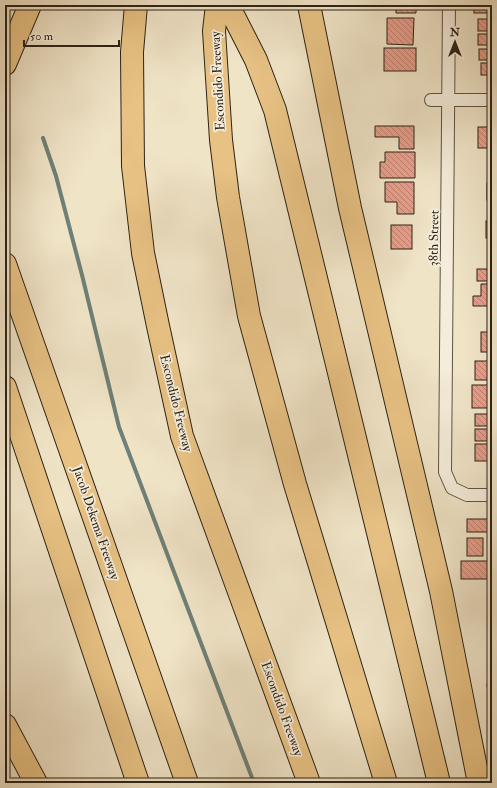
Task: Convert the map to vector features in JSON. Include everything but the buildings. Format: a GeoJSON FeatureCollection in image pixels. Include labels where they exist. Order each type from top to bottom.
{"type":"FeatureCollection","features":[{"type":"Feature","properties":{"kind":"highway"},"geometry":{"type":"LineString","coordinates":[[5,64],[30,5]]}},
{"type":"Feature","properties":{"kind":"highway","name":"Escondido Freeway"},"geometry":{"type":"LineString","coordinates":[[136,5],[132,52],[133,166],[142,253],[182,436],[309,783]]}},
{"type":"Feature","properties":{"kind":"highway","name":"Escondido Freeway"},"geometry":{"type":"LineString","coordinates":[[216,5],[214,31],[221,140],[228,197],[249,316],[295,484],[386,783]]}},
{"type":"Feature","properties":{"kind":"highway"},"geometry":{"type":"LineString","coordinates":[[228,5],[256,60],[275,110],[440,783]]}},
{"type":"Feature","properties":{"kind":"highway"},"geometry":{"type":"LineString","coordinates":[[309,5],[350,208],[441,591],[478,783]]}},
{"type":"Feature","properties":{"kind":"highway","name":"Jacob Dekema Freeway"},"geometry":{"type":"LineString","coordinates":[[5,264],[187,783]]}},
{"type":"Feature","properties":{"kind":"highway"},"geometry":{"type":"LineString","coordinates":[[5,387],[138,783]]}},
{"type":"Feature","properties":{"kind":"highway"},"geometry":{"type":"LineString","coordinates":[[5,725],[36,783]]}},
{"type":"Feature","properties":{"kind":"street","name":"38th Street"},"geometry":{"type":"LineString","coordinates":[[449,5],[445,472],[452,488],[467,495],[492,496]]}},
{"type":"Feature","properties":{"kind":"street"},"geometry":{"type":"LineString","coordinates":[[431,100],[492,100]]}},
{"type":"Feature","properties":{"kind":"waterway"},"geometry":{"type":"LineString","coordinates":[[43,138],[56,176],[119,427],[254,783]]}}]}
